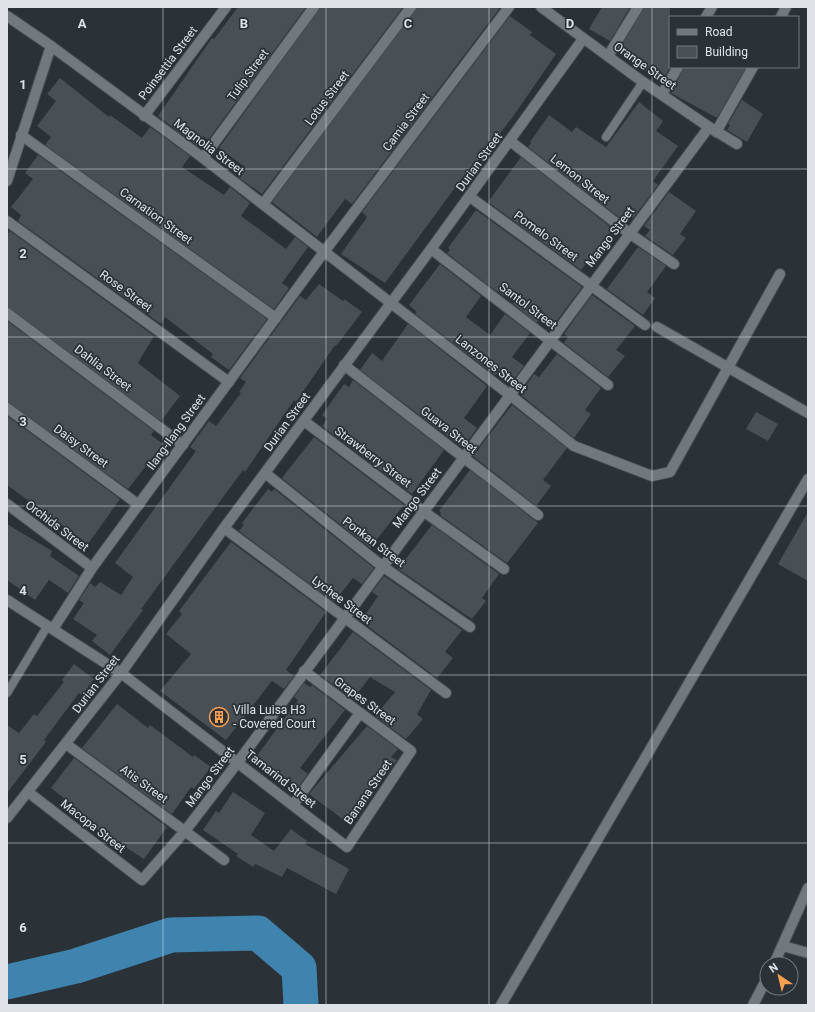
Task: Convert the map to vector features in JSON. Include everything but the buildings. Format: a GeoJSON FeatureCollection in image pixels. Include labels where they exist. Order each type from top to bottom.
{"type":"FeatureCollection","features":[{"type":"Feature","properties":{"kind":"street","name":"Poinsettia Street"},"geometry":{"type":"LineString","coordinates":[[144,116],[226,7]]}},
{"type":"Feature","properties":{"kind":"street","name":"Tulip Street"},"geometry":{"type":"LineString","coordinates":[[203,158],[314,7]]}},
{"type":"Feature","properties":{"kind":"street","name":"Lotus Street"},"geometry":{"type":"LineString","coordinates":[[263,204],[411,7]]}},
{"type":"Feature","properties":{"kind":"street","name":"Camia Street"},"geometry":{"type":"LineString","coordinates":[[324,252],[509,7]]}},
{"type":"Feature","properties":{"kind":"street","name":"Orange Street"},"geometry":{"type":"LineString","coordinates":[[541,7],[643,82],[712,129],[737,144]]}},
{"type":"Feature","properties":{"kind":"street"},"geometry":{"type":"LineString","coordinates":[[608,56],[638,7]]}},
{"type":"Feature","properties":{"kind":"street"},"geometry":{"type":"LineString","coordinates":[[707,16],[712,7]]}},
{"type":"Feature","properties":{"kind":"street"},"geometry":{"type":"LineString","coordinates":[[782,16],[786,7]]}},
{"type":"Feature","properties":{"kind":"street","name":"Magnolia Street"},"geometry":{"type":"LineString","coordinates":[[7,16],[51,46],[203,158],[391,304]]}},
{"type":"Feature","properties":{"kind":"street","name":"Durian Street"},"geometry":{"type":"LineString","coordinates":[[7,818],[121,673],[224,528],[344,365],[432,249],[583,39]]}},
{"type":"Feature","properties":{"kind":"street"},"geometry":{"type":"LineString","coordinates":[[7,181],[51,46]]}},
{"type":"Feature","properties":{"kind":"street"},"geometry":{"type":"LineString","coordinates":[[662,94],[677,68]]}},
{"type":"Feature","properties":{"kind":"street","name":"Mango Street"},"geometry":{"type":"LineString","coordinates":[[142,880],[185,831],[238,762],[629,233],[712,129],[752,68]]}},
{"type":"Feature","properties":{"kind":"street","name":"Carnation Street"},"geometry":{"type":"LineString","coordinates":[[21,135],[276,318]]}},
{"type":"Feature","properties":{"kind":"street","name":"Lemon Street"},"geometry":{"type":"LineString","coordinates":[[510,142],[629,233],[674,264]]}},
{"type":"Feature","properties":{"kind":"street","name":"Pomelo Street"},"geometry":{"type":"LineString","coordinates":[[470,197],[591,284],[645,325]]}},
{"type":"Feature","properties":{"kind":"street","name":"Rose Street"},"geometry":{"type":"LineString","coordinates":[[7,220],[229,382]]}},
{"type":"Feature","properties":{"kind":"street","name":"Santol Street"},"geometry":{"type":"LineString","coordinates":[[432,249],[551,339],[608,385]]}},
{"type":"Feature","properties":{"kind":"street","name":"Ilang-Ilang Street"},"geometry":{"type":"LineString","coordinates":[[50,627],[324,252]]}},
{"type":"Feature","properties":{"kind":"street","name":"Lanzones Street"},"geometry":{"type":"LineString","coordinates":[[391,304],[574,446],[652,476],[670,472],[780,274]]}},
{"type":"Feature","properties":{"kind":"street","name":"Dahlia Street"},"geometry":{"type":"LineString","coordinates":[[7,313],[183,445]]}},
{"type":"Feature","properties":{"kind":"street"},"geometry":{"type":"LineString","coordinates":[[657,327],[808,413]]}},
{"type":"Feature","properties":{"kind":"street","name":"Guava Street"},"geometry":{"type":"LineString","coordinates":[[344,365],[463,459],[538,515]]}},
{"type":"Feature","properties":{"kind":"street","name":"Daisy Street"},"geometry":{"type":"LineString","coordinates":[[7,408],[139,505]]}},
{"type":"Feature","properties":{"kind":"street","name":"Strawberry Street"},"geometry":{"type":"LineString","coordinates":[[304,421],[423,511],[504,569]]}},
{"type":"Feature","properties":{"kind":"street","name":"Ponkan Street"},"geometry":{"type":"LineString","coordinates":[[265,473],[382,566],[470,627]]}},
{"type":"Feature","properties":{"kind":"street"},"geometry":{"type":"LineString","coordinates":[[501,1005],[808,479]]}},
{"type":"Feature","properties":{"kind":"street","name":"Orchids Street"},"geometry":{"type":"LineString","coordinates":[[7,504],[92,568]]}},
{"type":"Feature","properties":{"kind":"street","name":"Lychee Street"},"geometry":{"type":"LineString","coordinates":[[224,528],[446,693]]}},
{"type":"Feature","properties":{"kind":"street","name":"Tamarind Street"},"geometry":{"type":"LineString","coordinates":[[7,600],[121,673],[347,847]]}},
{"type":"Feature","properties":{"kind":"street","name":"Grapes Street"},"geometry":{"type":"LineString","coordinates":[[304,672],[411,751]]}},
{"type":"Feature","properties":{"kind":"street"},"geometry":{"type":"LineString","coordinates":[[293,805],[360,713]]}},
{"type":"Feature","properties":{"kind":"street","name":"Atis Street"},"geometry":{"type":"LineString","coordinates":[[66,744],[224,860]]}},
{"type":"Feature","properties":{"kind":"street","name":"Banana Street"},"geometry":{"type":"LineString","coordinates":[[347,847],[411,751]]}},
{"type":"Feature","properties":{"kind":"street","name":"Macopa Street"},"geometry":{"type":"LineString","coordinates":[[28,792],[142,880]]}},
{"type":"Feature","properties":{"kind":"street"},"geometry":{"type":"LineString","coordinates":[[778,956],[808,888]]}},
{"type":"Feature","properties":{"kind":"street"},"geometry":{"type":"LineString","coordinates":[[783,946],[808,953]]}},
{"type":"Feature","properties":{"kind":"street"},"geometry":{"type":"LineString","coordinates":[[753,1005],[759,993]]}},
{"type":"Feature","properties":{"kind":"lane"},"geometry":{"type":"LineString","coordinates":[[606,137],[643,82]]}},
{"type":"Feature","properties":{"kind":"lane"},"geometry":{"type":"LineString","coordinates":[[7,693],[50,627]]}},
{"type":"Feature","properties":{"kind":"waterway"},"geometry":{"type":"LineString","coordinates":[[7,982],[76,966],[171,935],[258,933],[299,968],[301,1005]]}},
{"type":"Feature","properties":{"kind":"place","name":"Villa Luisa H3 - Covered Court"},"geometry":{"type":"Point","coordinates":[219,717]}}]}
